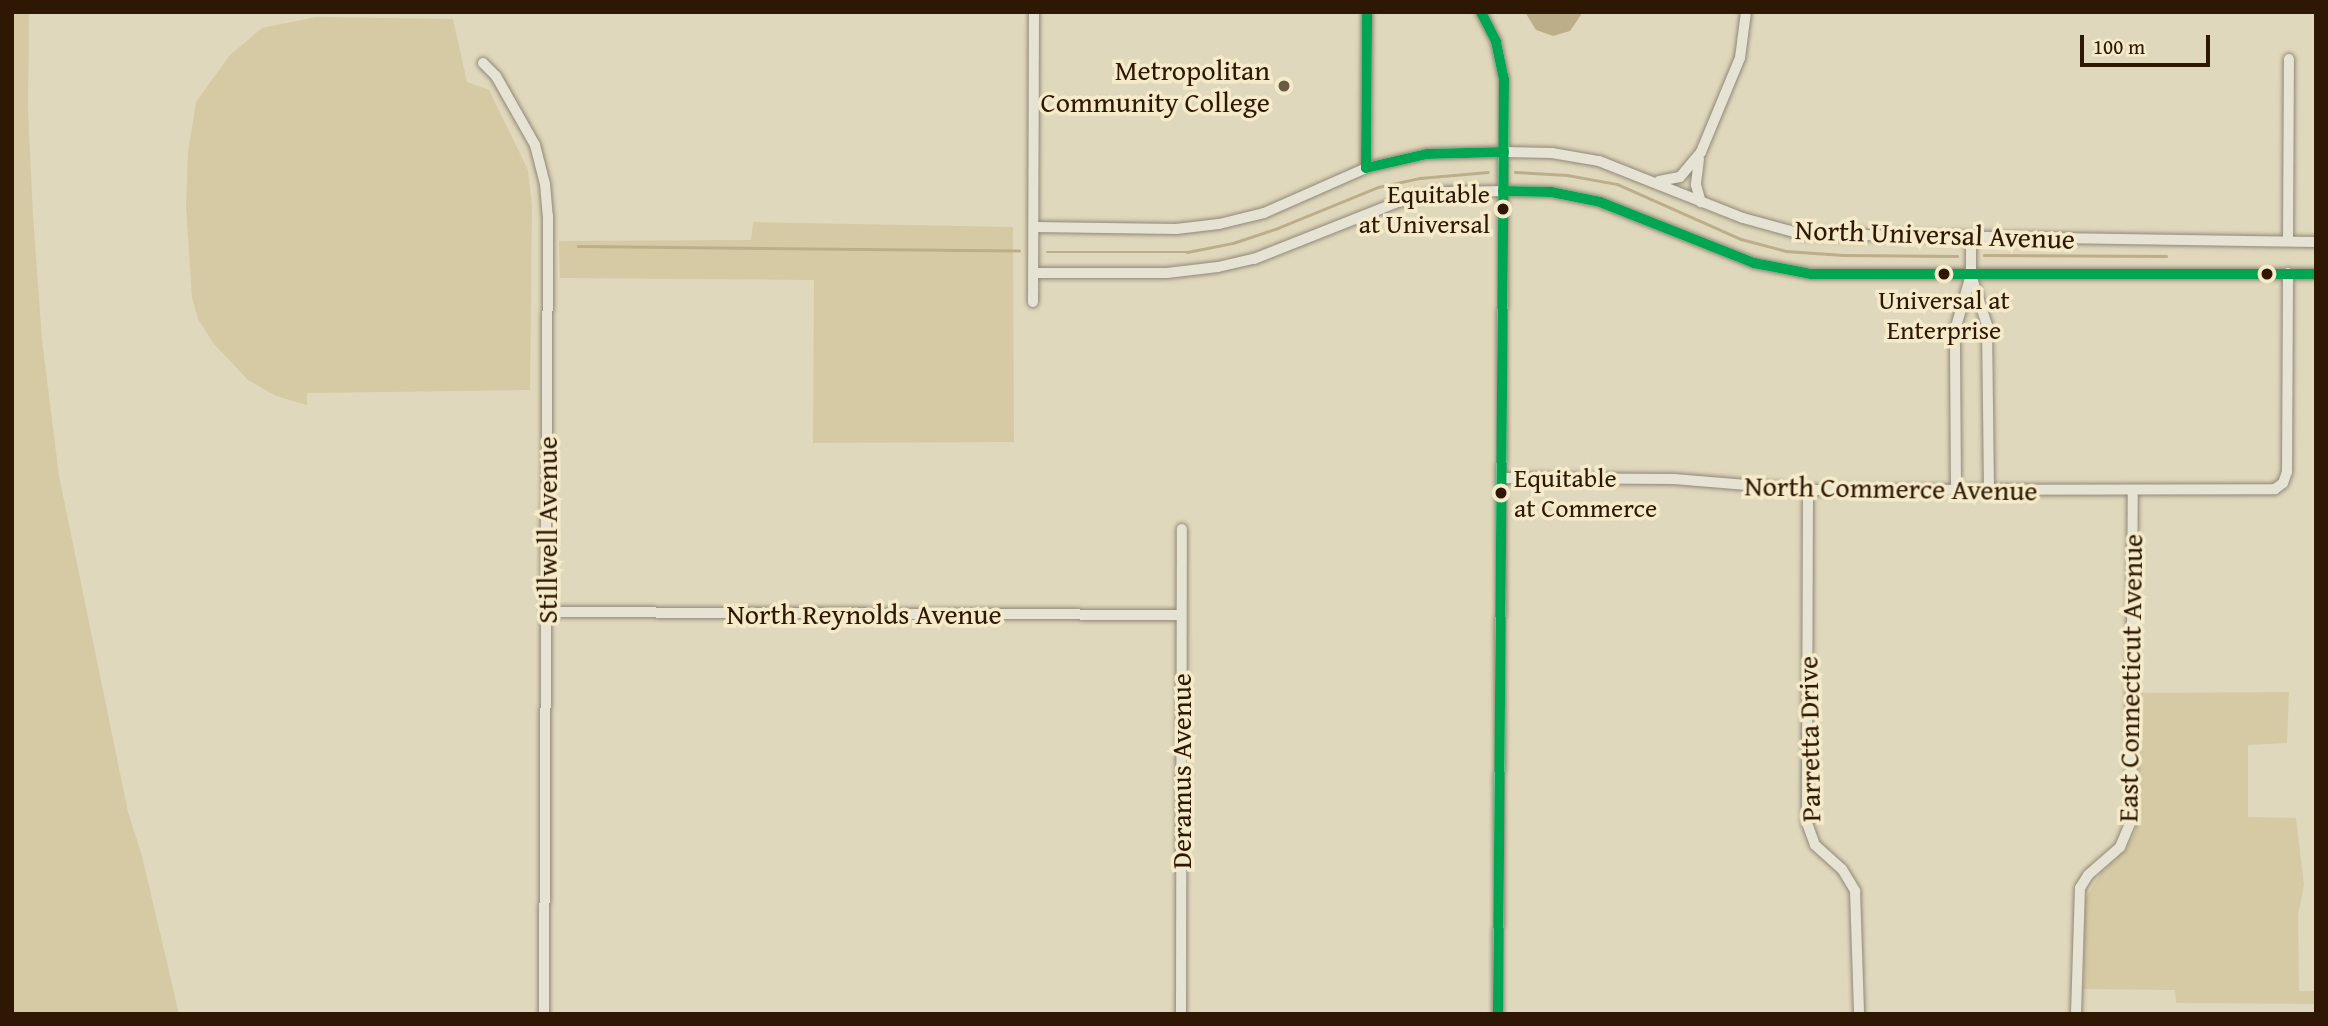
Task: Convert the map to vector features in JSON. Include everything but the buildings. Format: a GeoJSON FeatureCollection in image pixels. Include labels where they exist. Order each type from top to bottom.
{"type":"FeatureCollection","features":[{"type":"Feature","properties":{"kind":"street"},"geometry":{"type":"LineString","coordinates":[[1033,302],[1034,12]]}},
{"type":"Feature","properties":{"kind":"street"},"geometry":{"type":"LineString","coordinates":[[1366,167],[1367,12]]}},
{"type":"Feature","properties":{"kind":"street"},"geometry":{"type":"LineString","coordinates":[[1481,12],[1501,59],[1504,152],[1498,1014]]}},
{"type":"Feature","properties":{"kind":"street"},"geometry":{"type":"LineString","coordinates":[[1701,202],[1695,177],[1700,152],[1740,58],[1746,12]]}},
{"type":"Feature","properties":{"kind":"street"},"geometry":{"type":"LineString","coordinates":[[2288,241],[2290,59]]}},
{"type":"Feature","properties":{"kind":"street","name":"Stillwell Avenue"},"geometry":{"type":"LineString","coordinates":[[483,63],[496,76],[535,145],[545,184],[548,612],[544,1014]]}},
{"type":"Feature","properties":{"kind":"street","name":"North Universal Avenue"},"geometry":{"type":"LineString","coordinates":[[1034,227],[1177,229],[1219,224],[1264,213],[1366,167],[1434,154],[1504,152],[1579,156],[1619,167],[1764,226],[1801,234],[2316,242]]}},
{"type":"Feature","properties":{"kind":"street"},"geometry":{"type":"LineString","coordinates":[[1655,181],[1680,177],[1700,152]]}},
{"type":"Feature","properties":{"kind":"street","name":"North Universal Avenue"},"geometry":{"type":"LineString","coordinates":[[1033,273],[1167,273],[1218,268],[1254,259],[1398,201],[1444,192],[1503,191],[1550,192],[1600,202],[1727,254],[1781,270],[1839,275],[2316,274]]}},
{"type":"Feature","properties":{"kind":"street"},"geometry":{"type":"LineString","coordinates":[[1970,238],[1971,275],[1987,325],[1989,491]]}},
{"type":"Feature","properties":{"kind":"street","name":"North Commerce Avenue"},"geometry":{"type":"LineString","coordinates":[[1502,478],[1674,479],[1808,489],[2262,491],[2279,486],[2287,472],[2288,273]]}},
{"type":"Feature","properties":{"kind":"street"},"geometry":{"type":"LineString","coordinates":[[1956,490],[1955,330],[1971,275]]}},
{"type":"Feature","properties":{"kind":"street","name":"Parretta Drive"},"geometry":{"type":"LineString","coordinates":[[1808,489],[1807,823],[1815,845],[1842,869],[1855,891],[1859,1014]]}},
{"type":"Feature","properties":{"kind":"street","name":"East Connecticut Avenue"},"geometry":{"type":"LineString","coordinates":[[2076,1014],[2080,888],[2088,875],[2120,847],[2131,821],[2133,491]]}},
{"type":"Feature","properties":{"kind":"street","name":"Deramus Avenue"},"geometry":{"type":"LineString","coordinates":[[1181,1014],[1182,529]]}},
{"type":"Feature","properties":{"kind":"street","name":"North Reynolds Avenue"},"geometry":{"type":"LineString","coordinates":[[548,612],[1181,615]]}},
{"type":"Feature","properties":{"kind":"shaded area"},"geometry":{"type":"Polygon","coordinates":[[[12,12],[29,12],[28,110],[33,215],[42,340],[59,476],[128,812],[142,856],[179,1014],[12,1014],[12,12]]]}},
{"type":"Feature","properties":{"kind":"shaded area"},"geometry":{"type":"Polygon","coordinates":[[[1525,12],[1583,12],[1570,31],[1553,36],[1536,30],[1525,12]]]}},
{"type":"Feature","properties":{"kind":"shaded area"},"geometry":{"type":"Polygon","coordinates":[[[316,17],[453,19],[467,82],[489,90],[528,170],[532,206],[530,390],[307,393],[307,405],[276,396],[248,380],[214,344],[198,319],[192,298],[186,207],[188,152],[196,102],[229,56],[262,28],[316,17]]]}},
{"type":"Feature","properties":{"kind":"shaded area"},"geometry":{"type":"Polygon","coordinates":[[[753,222],[1013,227],[1014,442],[813,443],[814,280],[560,278],[559,241],[751,240],[753,222]]]}},
{"type":"Feature","properties":{"kind":"shaded area"},"geometry":{"type":"Polygon","coordinates":[[[2289,692],[2287,743],[2248,745],[2248,817],[2296,818],[2304,885],[2298,915],[2299,991],[2316,991],[2316,1004],[2176,1003],[2175,990],[2084,989],[2085,899],[2101,873],[2127,848],[2136,830],[2138,693],[2289,692]]]}},
{"type":"Feature","properties":{"kind":"waterway"},"geometry":{"type":"LineString","coordinates":[[1047,252],[1187,252],[1233,243],[1278,228],[1378,187],[1420,178],[1488,172]]}},
{"type":"Feature","properties":{"kind":"waterway"},"geometry":{"type":"LineString","coordinates":[[1515,172],[1567,175],[1617,184],[1741,239],[1786,251],[1843,255],[1957,256]]}},
{"type":"Feature","properties":{"kind":"waterway"},"geometry":{"type":"LineString","coordinates":[[578,246],[1019,251]]}},
{"type":"Feature","properties":{"kind":"waterway"},"geometry":{"type":"LineString","coordinates":[[1984,255],[2166,256]]}},
{"type":"Feature","properties":{"kind":"transit line"},"geometry":{"type":"LineString","coordinates":[[1366,168],[1367,12]]}},
{"type":"Feature","properties":{"kind":"transit line"},"geometry":{"type":"LineString","coordinates":[[1481,12],[1496,42],[1504,79],[1498,1014]]}},
{"type":"Feature","properties":{"kind":"transit line"},"geometry":{"type":"LineString","coordinates":[[1366,168],[1427,154],[1504,152]]}},
{"type":"Feature","properties":{"kind":"transit line"},"geometry":{"type":"LineString","coordinates":[[1503,191],[1551,192],[1600,202],[1754,263],[1811,274],[2316,274]]}},
{"type":"Feature","properties":{"kind":"place","name":"Metropolitan Community College"},"geometry":{"type":"Point","coordinates":[1284,86]}},
{"type":"Feature","properties":{"kind":"place","name":"Equitable at Universal"},"geometry":{"type":"Point","coordinates":[1503,209]}},
{"type":"Feature","properties":{"kind":"place","name":"Universal at Enterprise"},"geometry":{"type":"Point","coordinates":[1944,274]}},
{"type":"Feature","properties":{"kind":"place","name":"Equitable at Commerce"},"geometry":{"type":"Point","coordinates":[1501,493]}}]}
